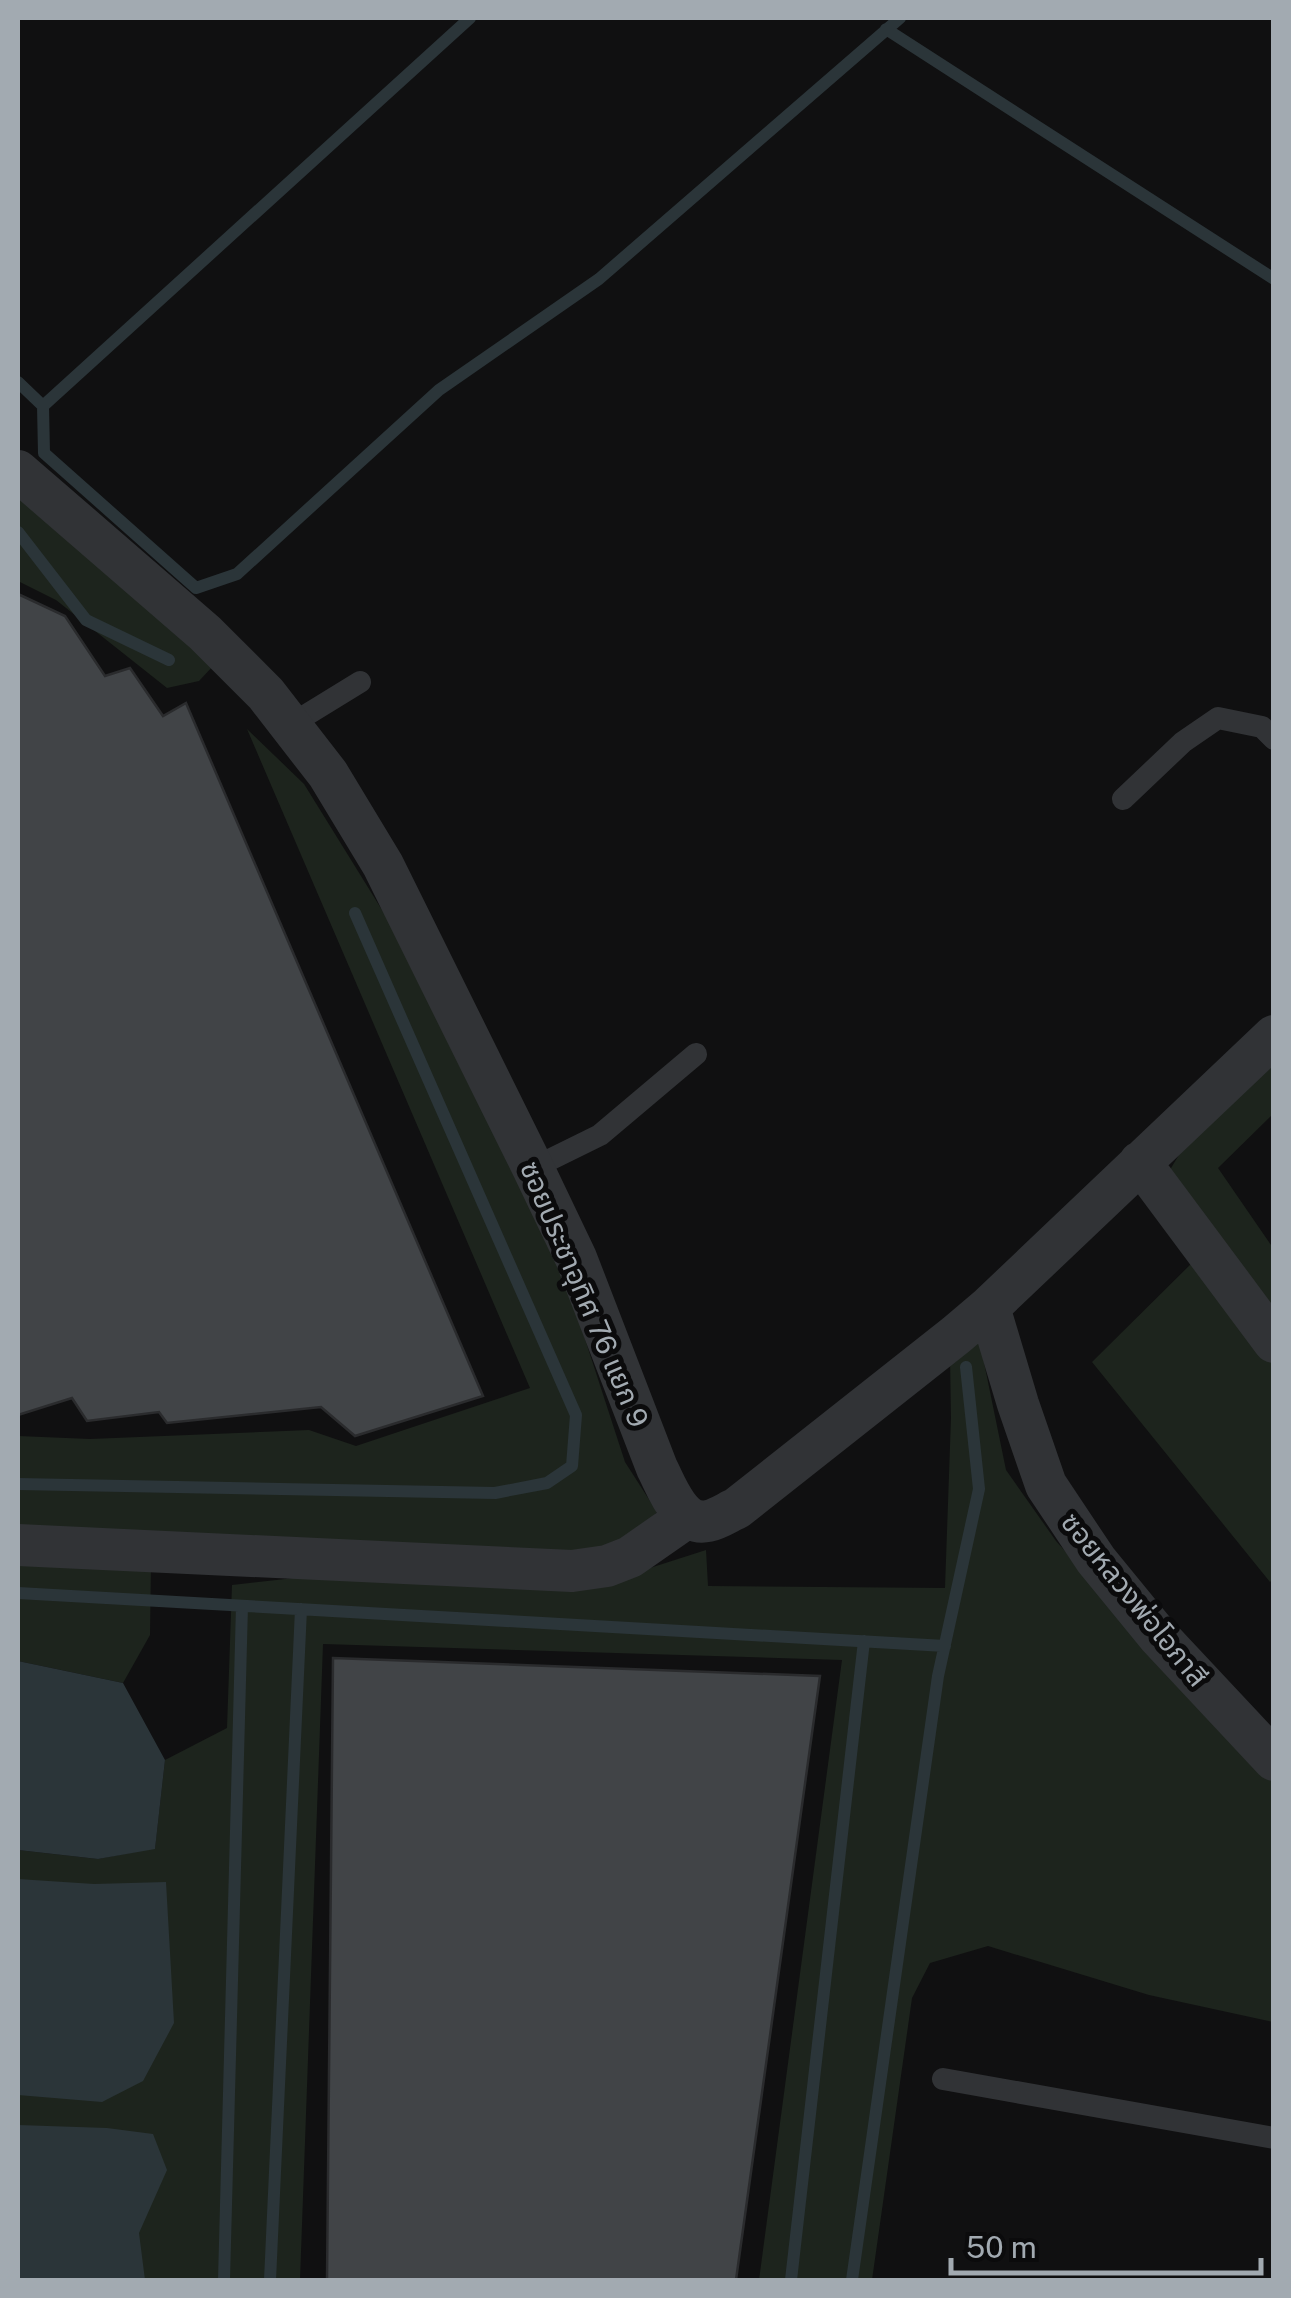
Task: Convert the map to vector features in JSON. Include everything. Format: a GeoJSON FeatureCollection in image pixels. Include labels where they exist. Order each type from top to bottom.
{"type":"FeatureCollection","features":[{"type":"Feature","properties":{"kind":"street","name":"ซอยประชาอุทิศ 76 แยก 9"},"geometry":{"type":"LineString","coordinates":[[18,471],[205,633],[266,694],[328,774],[383,865],[533,1168],[576,1258],[657,1468],[686,1518]]}},
{"type":"Feature","properties":{"kind":"street"},"geometry":{"type":"LineString","coordinates":[[18,1545],[572,1570],[607,1566],[630,1557],[686,1518],[706,1522],[738,1508],[848,1423],[989,1307],[1274,1036]]}},
{"type":"Feature","properties":{"kind":"street"},"geometry":{"type":"LineString","coordinates":[[1140,1162],[1274,1342]]}},
{"type":"Feature","properties":{"kind":"street","name":"ซอยหลวงพ่อโอภาสี"},"geometry":{"type":"LineString","coordinates":[[989,1307],[1046,1486],[1096,1560],[1159,1637],[1274,1760]]}},
{"type":"Feature","properties":{"kind":"lane"},"geometry":{"type":"LineString","coordinates":[[290,724],[360,682]]}},
{"type":"Feature","properties":{"kind":"lane"},"geometry":{"type":"LineString","coordinates":[[1124,799],[1183,742],[1218,718],[1262,727],[1274,738]]}},
{"type":"Feature","properties":{"kind":"lane"},"geometry":{"type":"LineString","coordinates":[[533,1168],[600,1135],[696,1054]]}},
{"type":"Feature","properties":{"kind":"lane"},"geometry":{"type":"LineString","coordinates":[[943,2079],[1274,2138]]}},
{"type":"Feature","properties":{"kind":"shaded area"},"geometry":{"type":"Polygon","coordinates":[[[18,496],[214,665],[199,681],[167,688],[56,600],[18,581],[18,496]]]}},
{"type":"Feature","properties":{"kind":"shaded area"},"geometry":{"type":"Polygon","coordinates":[[[247,729],[304,784],[413,960],[556,1250],[625,1462],[657,1512],[631,1543],[600,1555],[18,1534],[18,1436],[90,1439],[309,1430],[356,1446],[530,1388],[247,729]]]}},
{"type":"Feature","properties":{"kind":"shaded area"},"geometry":{"type":"Polygon","coordinates":[[[1273,1060],[1273,1114],[1218,1168],[1273,1248],[1273,1313],[1165,1178],[1191,1135],[1273,1060]]]}},
{"type":"Feature","properties":{"kind":"shaded area"},"geometry":{"type":"Polygon","coordinates":[[[1198,1257],[1273,1354],[1274,1578],[1270,1582],[1092,1362],[1198,1257]]]}},
{"type":"Feature","properties":{"kind":"shaded area"},"geometry":{"type":"Polygon","coordinates":[[[979,1338],[1006,1470],[1056,1541],[1273,1783],[1273,2022],[1149,1995],[988,1946],[930,1963],[912,1998],[872,2280],[759,2280],[842,1660],[323,1644],[300,2280],[18,2280],[18,1850],[98,1859],[155,1848],[165,1760],[227,1728],[232,1585],[321,1575],[625,1576],[706,1550],[708,1586],[945,1588],[950,1356],[979,1338]]]}},
{"type":"Feature","properties":{"kind":"shaded area"},"geometry":{"type":"Polygon","coordinates":[[[18,1559],[151,1563],[150,1635],[123,1683],[18,1661],[18,1559]]]}},
{"type":"Feature","properties":{"kind":"shaded area"},"geometry":{"type":"Polygon","coordinates":[[[18,1661],[123,1683],[165,1760],[155,1849],[98,1859],[18,1850],[18,1661]]]}},
{"type":"Feature","properties":{"kind":"shaded area"},"geometry":{"type":"Polygon","coordinates":[[[18,1879],[94,1884],[166,1882],[174,2023],[143,2081],[102,2102],[18,2095],[18,1879]]]}},
{"type":"Feature","properties":{"kind":"shaded area"},"geometry":{"type":"Polygon","coordinates":[[[18,2125],[153,2134],[167,2170],[139,2233],[145,2280],[18,2280],[18,2125]]]}},
{"type":"Feature","properties":{"kind":"building"},"geometry":{"type":"Polygon","coordinates":[[[18,594],[65,616],[105,676],[130,668],[163,716],[186,703],[483,1396],[355,1436],[321,1407],[167,1423],[159,1412],[87,1421],[72,1398],[18,1415],[18,594]]]}},
{"type":"Feature","properties":{"kind":"building"},"geometry":{"type":"Polygon","coordinates":[[[333,1658],[820,1676],[736,2280],[327,2280],[333,1658]]]}},
{"type":"Feature","properties":{"kind":"waterway"},"geometry":{"type":"LineString","coordinates":[[43,406],[470,18]]}},
{"type":"Feature","properties":{"kind":"waterway"},"geometry":{"type":"LineString","coordinates":[[18,382],[43,406],[44,453],[196,588],[237,574],[439,390],[599,279],[900,18]]}},
{"type":"Feature","properties":{"kind":"waterway"},"geometry":{"type":"LineString","coordinates":[[886,29],[1274,279]]}},
{"type":"Feature","properties":{"kind":"waterway"},"geometry":{"type":"LineString","coordinates":[[18,532],[86,620],[169,660]]}},
{"type":"Feature","properties":{"kind":"waterway"},"geometry":{"type":"LineString","coordinates":[[18,1484],[495,1493],[547,1483],[572,1466],[576,1415],[355,913]]}},
{"type":"Feature","properties":{"kind":"waterway"},"geometry":{"type":"LineString","coordinates":[[852,2280],[938,1676],[979,1489],[966,1367]]}},
{"type":"Feature","properties":{"kind":"waterway"},"geometry":{"type":"LineString","coordinates":[[18,1593],[945,1646]]}},
{"type":"Feature","properties":{"kind":"waterway"},"geometry":{"type":"LineString","coordinates":[[224,2280],[242,1606]]}},
{"type":"Feature","properties":{"kind":"waterway"},"geometry":{"type":"LineString","coordinates":[[270,2280],[301,1609]]}},
{"type":"Feature","properties":{"kind":"waterway"},"geometry":{"type":"LineString","coordinates":[[791,2280],[864,1641]]}}]}
